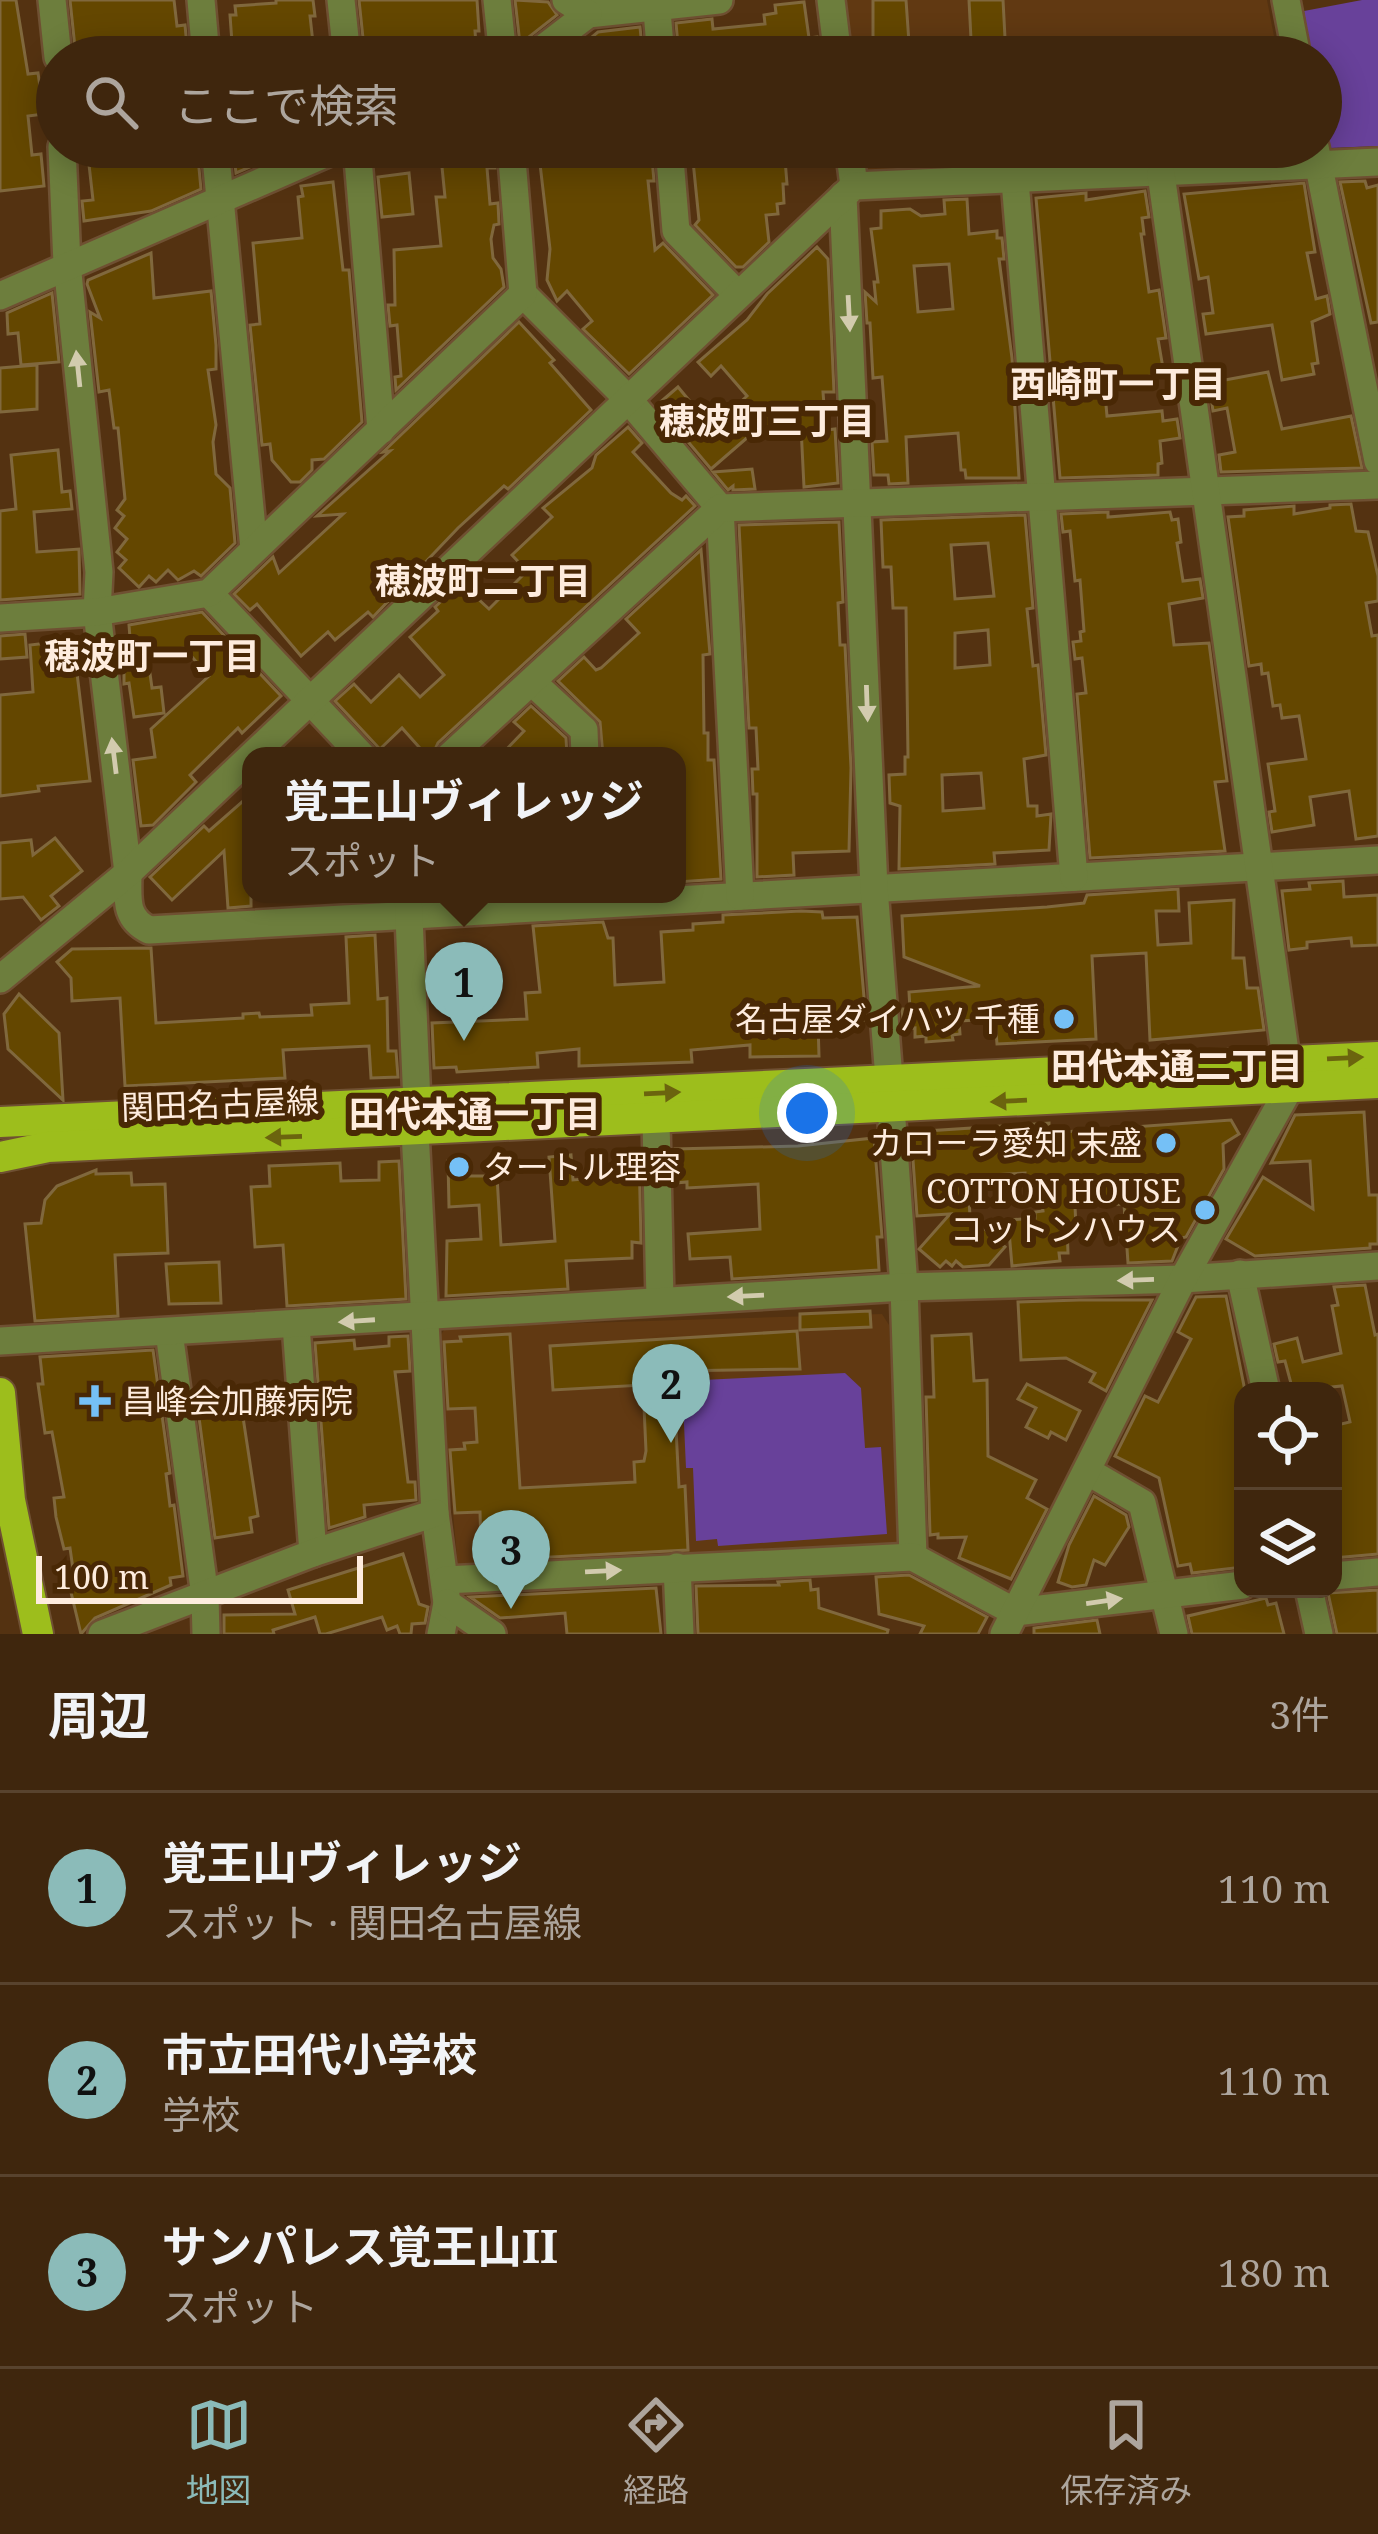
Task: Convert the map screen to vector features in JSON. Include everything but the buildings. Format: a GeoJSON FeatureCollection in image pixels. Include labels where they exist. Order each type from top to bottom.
{"type":"FeatureCollection","features":[{"type":"Feature","properties":{"kind":"main road","name":"関田名古屋線"},"geometry":{"type":"LineString","coordinates":[[0,1157],[48,1147],[416,1117],[1288,1074],[1378,1057]]}},
{"type":"Feature","properties":{"kind":"main road","name":"関田名古屋線"},"geometry":{"type":"LineString","coordinates":[[1288,1074],[1378,1083]]}},
{"type":"Feature","properties":{"kind":"main road","name":"関田名古屋線"},"geometry":{"type":"LineString","coordinates":[[0,1122],[416,1117],[656,1120],[890,1093]]}},
{"type":"Feature","properties":{"kind":"main road"},"geometry":{"type":"LineString","coordinates":[[0,1394],[10,1500],[38,1634]]}},
{"type":"Feature","properties":{"kind":"street"},"geometry":{"type":"LineString","coordinates":[[52,0],[56,36]]}},
{"type":"Feature","properties":{"kind":"street"},"geometry":{"type":"LineString","coordinates":[[201,0],[204,36]]}},
{"type":"Feature","properties":{"kind":"street"},"geometry":{"type":"LineString","coordinates":[[341,0],[345,36]]}},
{"type":"Feature","properties":{"kind":"street"},"geometry":{"type":"LineString","coordinates":[[497,0],[501,36]]}},
{"type":"Feature","properties":{"kind":"street"},"geometry":{"type":"LineString","coordinates":[[551,36],[577,7],[719,0]]}},
{"type":"Feature","properties":{"kind":"street"},"geometry":{"type":"LineString","coordinates":[[831,0],[835,36]]}},
{"type":"Feature","properties":{"kind":"street"},"geometry":{"type":"LineString","coordinates":[[1286,0],[1294,36]]}},
{"type":"Feature","properties":{"kind":"street"},"geometry":{"type":"LineString","coordinates":[[656,3],[659,36]]}},
{"type":"Feature","properties":{"kind":"street"},"geometry":{"type":"LineString","coordinates":[[1342,158],[1378,162]]}},
{"type":"Feature","properties":{"kind":"street"},"geometry":{"type":"LineString","coordinates":[[63,168],[67,264],[99,572],[97,612],[128,873],[128,910],[134,923],[148,930],[446,903]]}},
{"type":"Feature","properties":{"kind":"street"},"geometry":{"type":"LineString","coordinates":[[217,168],[254,550]]}},
{"type":"Feature","properties":{"kind":"street"},"geometry":{"type":"LineString","coordinates":[[0,296],[294,168]]}},
{"type":"Feature","properties":{"kind":"street"},"geometry":{"type":"LineString","coordinates":[[359,168],[381,430]]}},
{"type":"Feature","properties":{"kind":"street"},"geometry":{"type":"LineString","coordinates":[[513,168],[524,295],[627,398],[720,508],[740,896]]}},
{"type":"Feature","properties":{"kind":"street"},"geometry":{"type":"LineString","coordinates":[[671,168],[676,231],[738,295]]}},
{"type":"Feature","properties":{"kind":"street"},"geometry":{"type":"LineString","coordinates":[[849,168],[874,888],[904,1287],[914,1556]]}},
{"type":"Feature","properties":{"kind":"street"},"geometry":{"type":"LineString","coordinates":[[258,747],[848,191],[1210,168]]}},
{"type":"Feature","properties":{"kind":"street"},"geometry":{"type":"LineString","coordinates":[[1320,168],[1378,461]]}},
{"type":"Feature","properties":{"kind":"street"},"geometry":{"type":"LineString","coordinates":[[1010,1623],[1288,1074],[1161,174]]}},
{"type":"Feature","properties":{"kind":"street"},"geometry":{"type":"LineString","coordinates":[[1015,181],[1075,877]]}},
{"type":"Feature","properties":{"kind":"street"},"geometry":{"type":"LineString","coordinates":[[0,618],[97,612],[209,592],[524,295]]}},
{"type":"Feature","properties":{"kind":"street"},"geometry":{"type":"LineString","coordinates":[[460,747],[720,508],[1378,485]]}},
{"type":"Feature","properties":{"kind":"street"},"geometry":{"type":"LineString","coordinates":[[209,592],[353,747]]}},
{"type":"Feature","properties":{"kind":"street"},"geometry":{"type":"LineString","coordinates":[[532,682],[584,730],[585,747]]}},
{"type":"Feature","properties":{"kind":"street"},"geometry":{"type":"LineString","coordinates":[[0,979],[128,873],[242,763]]}},
{"type":"Feature","properties":{"kind":"street"},"geometry":{"type":"LineString","coordinates":[[686,897],[1378,860]]}},
{"type":"Feature","properties":{"kind":"street"},"geometry":{"type":"LineString","coordinates":[[409,904],[434,1513],[446,1592],[441,1634]]}},
{"type":"Feature","properties":{"kind":"street"},"geometry":{"type":"LineString","coordinates":[[656,1120],[660,1301]]}},
{"type":"Feature","properties":{"kind":"street"},"geometry":{"type":"LineString","coordinates":[[0,1341],[904,1287],[1183,1279],[1378,1266]]}},
{"type":"Feature","properties":{"kind":"street"},"geometry":{"type":"LineString","coordinates":[[1240,1274],[1264,1382]]}},
{"type":"Feature","properties":{"kind":"street"},"geometry":{"type":"LineString","coordinates":[[296,1325],[313,1553]]}},
{"type":"Feature","properties":{"kind":"street"},"geometry":{"type":"LineString","coordinates":[[170,1332],[206,1634]]}},
{"type":"Feature","properties":{"kind":"street"},"geometry":{"type":"LineString","coordinates":[[1087,1471],[1142,1503],[1174,1634]]}},
{"type":"Feature","properties":{"kind":"street"},"geometry":{"type":"LineString","coordinates":[[102,1634],[313,1553],[434,1513]]}},
{"type":"Feature","properties":{"kind":"street"},"geometry":{"type":"LineString","coordinates":[[446,1592],[677,1567],[914,1556],[1010,1623],[1165,1592],[1234,1586]]}},
{"type":"Feature","properties":{"kind":"street"},"geometry":{"type":"LineString","coordinates":[[677,1567],[680,1634]]}},
{"type":"Feature","properties":{"kind":"street"},"geometry":{"type":"LineString","coordinates":[[1342,1575],[1378,1572]]}},
{"type":"Feature","properties":{"kind":"street"},"geometry":{"type":"LineString","coordinates":[[446,1592],[491,1634]]}},
{"type":"Feature","properties":{"kind":"street"},"geometry":{"type":"LineString","coordinates":[[1311,1598],[1319,1634]]}},
{"type":"Feature","properties":{"kind":"shaded area"},"geometry":{"type":"Polygon","coordinates":[[[846,0],[1267,0],[1274,36],[849,36],[846,0]]]}},
{"type":"Feature","properties":{"kind":"shaded area"},"geometry":{"type":"Polygon","coordinates":[[[1378,0],[1378,146],[1342,147],[1342,36],[1308,36],[1304,11],[1378,0]]]}},
{"type":"Feature","properties":{"kind":"shaded area"},"geometry":{"type":"Polygon","coordinates":[[[862,168],[981,168],[862,174],[862,168]]]}},
{"type":"Feature","properties":{"kind":"shaded area"},"geometry":{"type":"Polygon","coordinates":[[[882,1314],[889,1325],[901,1545],[458,1567],[437,1341],[446,1327],[882,1314]]]}},
{"type":"Feature","properties":{"kind":"shaded area"},"geometry":{"type":"Polygon","coordinates":[[[845,1373],[861,1388],[865,1448],[881,1447],[887,1534],[718,1546],[717,1539],[696,1541],[682,1381],[845,1373]]]}},
{"type":"Feature","properties":{"kind":"place","name":"名古屋ダイハツ 千種"},"geometry":{"type":"Point","coordinates":[1064,1019]}},
{"type":"Feature","properties":{"kind":"place","name":"覚王山ヴィレッジ"},"geometry":{"type":"Point","coordinates":[464,1041]}},
{"type":"Feature","properties":{"kind":"place","name":"カローラ愛知 末盛"},"geometry":{"type":"Point","coordinates":[1166,1143]}},
{"type":"Feature","properties":{"kind":"place","name":"タートル理容"},"geometry":{"type":"Point","coordinates":[459,1167]}},
{"type":"Feature","properties":{"kind":"place","name":"COTTON HOUSE コットンハウス"},"geometry":{"type":"Point","coordinates":[1205,1210]}},
{"type":"Feature","properties":{"kind":"place","name":"昌峰会加藤病院"},"geometry":{"type":"Point","coordinates":[95,1401]}},
{"type":"Feature","properties":{"kind":"place","name":"市立田代小学校"},"geometry":{"type":"Point","coordinates":[671,1443]}},
{"type":"Feature","properties":{"kind":"place","name":"サンパレス覚王山II"},"geometry":{"type":"Point","coordinates":[511,1609]}},
{"type":"Feature","properties":{"kind":"district","name":"西崎町一丁目"},"geometry":{"type":"Point","coordinates":[1118,384]}},
{"type":"Feature","properties":{"kind":"district","name":"穂波町三丁目"},"geometry":{"type":"Point","coordinates":[767,421]}},
{"type":"Feature","properties":{"kind":"district","name":"穂波町二丁目"},"geometry":{"type":"Point","coordinates":[483,581]}},
{"type":"Feature","properties":{"kind":"district","name":"穂波町一丁目"},"geometry":{"type":"Point","coordinates":[152,656]}},
{"type":"Feature","properties":{"kind":"district","name":"田代本通二丁目"},"geometry":{"type":"Point","coordinates":[1177,1066]}},
{"type":"Feature","properties":{"kind":"district","name":"田代本通一丁目"},"geometry":{"type":"Point","coordinates":[475,1114]}}]}
